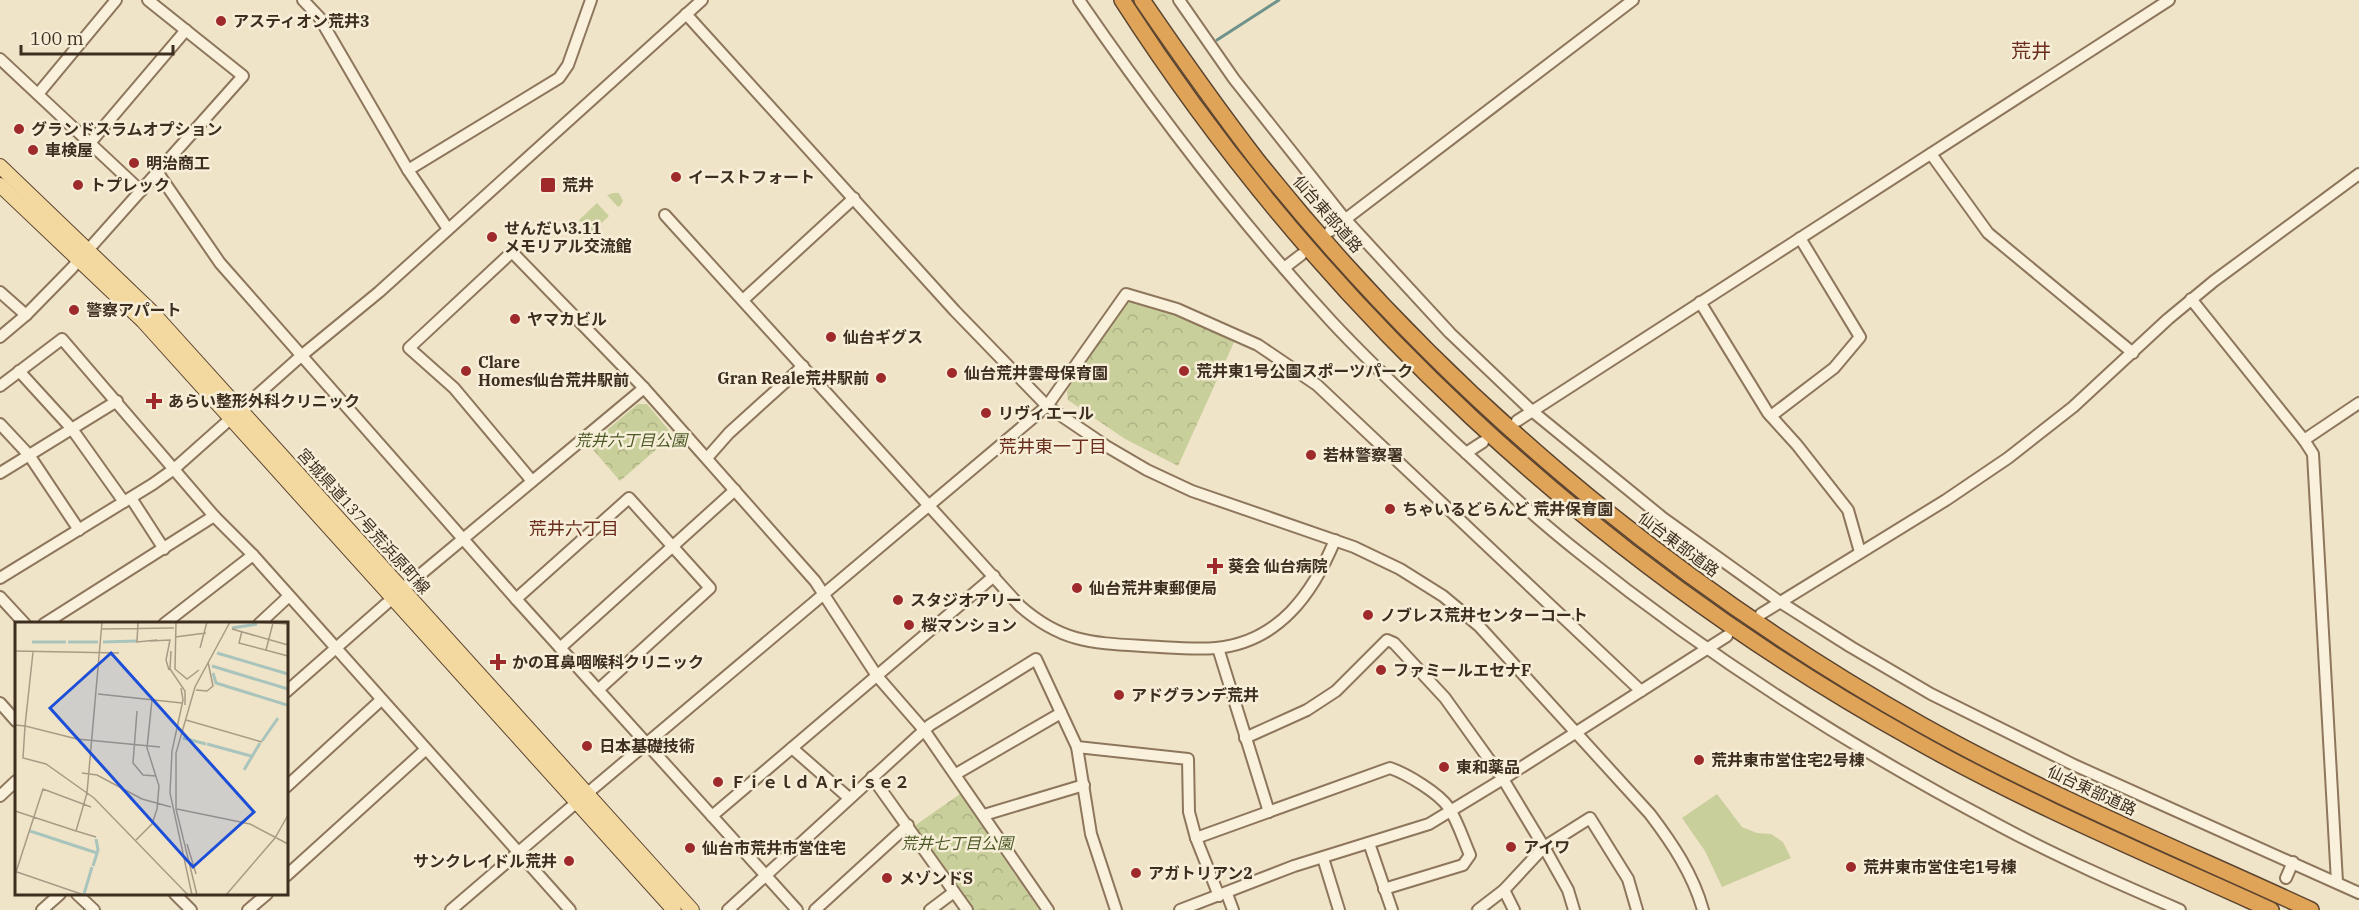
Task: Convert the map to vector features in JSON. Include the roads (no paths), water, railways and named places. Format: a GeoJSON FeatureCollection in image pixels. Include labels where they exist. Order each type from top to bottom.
{"type":"FeatureCollection","features":[{"type":"Feature","properties":{"kind":"highway","name":"仙台東部道路"},"geometry":{"type":"LineString","coordinates":[[1142,0],[1257,160],[1385,306],[1495,415],[1554,467],[1661,553],[1769,631],[1923,725],[2009,772],[2311,910]]}},
{"type":"Feature","properties":{"kind":"highway"},"geometry":{"type":"LineString","coordinates":[[1123,3],[1164,63],[1237,160],[1286,221],[1372,318],[1422,371],[1482,427],[1603,531],[1750,639],[1849,703],[1913,740],[2078,824],[2271,910]]}},
{"type":"Feature","properties":{"kind":"main road","name":"宮城県道137号荒浜原町線"},"geometry":{"type":"LineString","coordinates":[[0,166],[84,254],[143,321],[236,414],[582,797],[692,910]]}},
{"type":"Feature","properties":{"kind":"main road","name":"宮城県道137号荒浜原町線"},"geometry":{"type":"LineString","coordinates":[[0,185],[84,254]]}},
{"type":"Feature","properties":{"kind":"main road","name":"宮城県道137号荒浜原町線"},"geometry":{"type":"LineString","coordinates":[[582,797],[674,910]]}},
{"type":"Feature","properties":{"kind":"street"},"geometry":{"type":"LineString","coordinates":[[38,94],[116,0]]}},
{"type":"Feature","properties":{"kind":"street"},"geometry":{"type":"LineString","coordinates":[[0,337],[26,315],[84,254],[243,76],[148,0]]}},
{"type":"Feature","properties":{"kind":"street"},"geometry":{"type":"LineString","coordinates":[[303,0],[319,17],[408,170],[448,229]]}},
{"type":"Feature","properties":{"kind":"street"},"geometry":{"type":"LineString","coordinates":[[408,170],[559,78],[568,65],[591,0]]}},
{"type":"Feature","properties":{"kind":"street"},"geometry":{"type":"LineString","coordinates":[[0,578],[128,500],[174,469],[302,356],[379,292],[702,0]]}},
{"type":"Feature","properties":{"kind":"street"},"geometry":{"type":"LineString","coordinates":[[1079,0],[1205,173],[1332,322],[1402,393],[1466,453],[1533,515],[1580,554],[1707,649],[1816,722],[2003,828],[2165,907],[2180,910]]}},
{"type":"Feature","properties":{"kind":"street"},"geometry":{"type":"LineString","coordinates":[[1179,0],[1234,79],[1346,219],[1450,333],[1532,411],[1663,518],[1780,602],[1931,694],[2074,765],[2359,893]]}},
{"type":"Feature","properties":{"kind":"street"},"geometry":{"type":"LineString","coordinates":[[1330,231],[1633,0]]}},
{"type":"Feature","properties":{"kind":"street"},"geometry":{"type":"LineString","coordinates":[[1517,421],[2169,0]]}},
{"type":"Feature","properties":{"kind":"street"},"geometry":{"type":"LineString","coordinates":[[686,14],[955,311],[1047,406],[1106,446],[1147,470],[1192,491],[1335,540],[1400,569],[1458,607],[1479,626],[1643,806],[1667,836],[1690,878],[1703,910]]}},
{"type":"Feature","properties":{"kind":"street"},"geometry":{"type":"LineString","coordinates":[[90,143],[186,30]]}},
{"type":"Feature","properties":{"kind":"street"},"geometry":{"type":"LineString","coordinates":[[0,59],[141,191]]}},
{"type":"Feature","properties":{"kind":"street"},"geometry":{"type":"LineString","coordinates":[[1931,154],[1988,233],[2133,353]]}},
{"type":"Feature","properties":{"kind":"street"},"geometry":{"type":"LineString","coordinates":[[158,173],[220,263],[516,599],[797,910]]}},
{"type":"Feature","properties":{"kind":"street"},"geometry":{"type":"LineString","coordinates":[[1761,614],[1946,500],[2008,458],[2073,407],[2191,300],[2359,174]]}},
{"type":"Feature","properties":{"kind":"street"},"geometry":{"type":"LineString","coordinates":[[743,300],[854,198]]}},
{"type":"Feature","properties":{"kind":"street"},"geometry":{"type":"LineString","coordinates":[[665,215],[1034,618],[1073,638],[1136,645],[1218,648],[1253,638],[1292,612],[1313,585],[1335,540]]}},
{"type":"Feature","properties":{"kind":"street"},"geometry":{"type":"LineString","coordinates":[[1771,416],[1834,368],[1860,337],[1800,238]]}},
{"type":"Feature","properties":{"kind":"street"},"geometry":{"type":"LineString","coordinates":[[532,481],[454,388],[409,348],[512,252],[644,388],[815,581],[877,676],[924,730],[1048,910]]}},
{"type":"Feature","properties":{"kind":"street"},"geometry":{"type":"LineString","coordinates":[[1284,268],[1301,255]]}},
{"type":"Feature","properties":{"kind":"street"},"geometry":{"type":"LineString","coordinates":[[0,292],[26,315]]}},
{"type":"Feature","properties":{"kind":"street"},"geometry":{"type":"LineString","coordinates":[[451,910],[1047,406],[1126,294],[1177,309],[1258,345],[1317,385],[1641,691]]}},
{"type":"Feature","properties":{"kind":"street"},"geometry":{"type":"LineString","coordinates":[[2191,300],[2313,454],[2337,882]]}},
{"type":"Feature","properties":{"kind":"street"},"geometry":{"type":"LineString","coordinates":[[1700,302],[1771,416],[1848,510],[1860,552]]}},
{"type":"Feature","properties":{"kind":"street"},"geometry":{"type":"LineString","coordinates":[[0,386],[62,339],[214,516],[253,555],[519,854],[563,908]]}},
{"type":"Feature","properties":{"kind":"street"},"geometry":{"type":"LineString","coordinates":[[707,458],[729,433],[803,366]]}},
{"type":"Feature","properties":{"kind":"street"},"geometry":{"type":"LineString","coordinates":[[19,371],[72,429],[164,549]]}},
{"type":"Feature","properties":{"kind":"street"},"geometry":{"type":"LineString","coordinates":[[288,690],[398,593],[644,388]]}},
{"type":"Feature","properties":{"kind":"street"},"geometry":{"type":"LineString","coordinates":[[0,473],[117,401]]}},
{"type":"Feature","properties":{"kind":"street"},"geometry":{"type":"LineString","coordinates":[[2304,440],[2359,403]]}},
{"type":"Feature","properties":{"kind":"street"},"geometry":{"type":"LineString","coordinates":[[0,424],[29,455],[79,530]]}},
{"type":"Feature","properties":{"kind":"street"},"geometry":{"type":"LineString","coordinates":[[1466,453],[1483,442]]}},
{"type":"Feature","properties":{"kind":"street"},"geometry":{"type":"LineString","coordinates":[[560,648],[735,490]]}},
{"type":"Feature","properties":{"kind":"street"},"geometry":{"type":"LineString","coordinates":[[516,599],[629,498],[710,588],[598,690]]}},
{"type":"Feature","properties":{"kind":"street"},"geometry":{"type":"LineString","coordinates":[[47,622],[214,516]]}},
{"type":"Feature","properties":{"kind":"street"},"geometry":{"type":"LineString","coordinates":[[167,622],[253,555]]}},
{"type":"Feature","properties":{"kind":"street"},"geometry":{"type":"LineString","coordinates":[[712,816],[994,576]]}},
{"type":"Feature","properties":{"kind":"street"},"geometry":{"type":"LineString","coordinates":[[0,597],[23,622]]}},
{"type":"Feature","properties":{"kind":"street"},"geometry":{"type":"LineString","coordinates":[[261,622],[290,597]]}},
{"type":"Feature","properties":{"kind":"street"},"geometry":{"type":"LineString","coordinates":[[1180,910],[1294,866],[1429,824],[1727,636]]}},
{"type":"Feature","properties":{"kind":"street"},"geometry":{"type":"LineString","coordinates":[[1245,738],[1307,710],[1336,691],[1387,640],[1394,643],[1445,698],[1503,779],[1545,847],[1568,890],[1574,910]]}},
{"type":"Feature","properties":{"kind":"street"},"geometry":{"type":"LineString","coordinates":[[1218,648],[1269,812]]}},
{"type":"Feature","properties":{"kind":"street"},"geometry":{"type":"LineString","coordinates":[[728,910],[924,730],[1036,658],[1077,747],[1091,834],[1116,910]]}},
{"type":"Feature","properties":{"kind":"street"},"geometry":{"type":"LineString","coordinates":[[288,785],[381,700]]}},
{"type":"Feature","properties":{"kind":"street"},"geometry":{"type":"LineString","coordinates":[[0,703],[15,721]]}},
{"type":"Feature","properties":{"kind":"street"},"geometry":{"type":"LineString","coordinates":[[956,774],[1061,713]]}},
{"type":"Feature","properties":{"kind":"street"},"geometry":{"type":"LineString","coordinates":[[1077,747],[1188,759],[1189,812],[1196,838],[1223,895],[1233,910]]}},
{"type":"Feature","properties":{"kind":"street"},"geometry":{"type":"LineString","coordinates":[[792,748],[849,798]]}},
{"type":"Feature","properties":{"kind":"street"},"geometry":{"type":"LineString","coordinates":[[288,874],[425,750]]}},
{"type":"Feature","properties":{"kind":"street"},"geometry":{"type":"LineString","coordinates":[[1196,838],[1390,768],[1403,772],[1442,800],[1451,812],[1470,855],[1463,865],[1384,889]]}},
{"type":"Feature","properties":{"kind":"street"},"geometry":{"type":"LineString","coordinates":[[872,777],[967,910]]}},
{"type":"Feature","properties":{"kind":"street"},"geometry":{"type":"LineString","coordinates":[[0,796],[15,782]]}},
{"type":"Feature","properties":{"kind":"street"},"geometry":{"type":"LineString","coordinates":[[984,816],[1084,785]]}},
{"type":"Feature","properties":{"kind":"street"},"geometry":{"type":"LineString","coordinates":[[1478,910],[1504,890],[1545,847],[1590,818],[1628,879],[1637,910]]}},
{"type":"Feature","properties":{"kind":"street"},"geometry":{"type":"LineString","coordinates":[[815,910],[908,825]]}},
{"type":"Feature","properties":{"kind":"street"},"geometry":{"type":"LineString","coordinates":[[1369,843],[1392,910]]}},
{"type":"Feature","properties":{"kind":"street"},"geometry":{"type":"LineString","coordinates":[[1323,858],[1339,910]]}},
{"type":"Feature","properties":{"kind":"street"},"geometry":{"type":"LineString","coordinates":[[2286,878],[2293,862]]}},
{"type":"Feature","properties":{"kind":"street"},"geometry":{"type":"LineString","coordinates":[[1504,890],[1514,910]]}},
{"type":"Feature","properties":{"kind":"street"},"geometry":{"type":"LineString","coordinates":[[930,910],[954,892]]}},
{"type":"Feature","properties":{"kind":"street"},"geometry":{"type":"LineString","coordinates":[[42,910],[59,895]]}},
{"type":"Feature","properties":{"kind":"street"},"geometry":{"type":"LineString","coordinates":[[78,895],[93,910]]}},
{"type":"Feature","properties":{"kind":"street"},"geometry":{"type":"LineString","coordinates":[[176,895],[191,910]]}},
{"type":"Feature","properties":{"kind":"street"},"geometry":{"type":"LineString","coordinates":[[248,910],[266,895]]}},
{"type":"Feature","properties":{"kind":"waterway"},"geometry":{"type":"LineString","coordinates":[[1217,40],[1279,0]]}},
{"type":"Feature","properties":{"kind":"place","name":"アスティオン荒井3"},"geometry":{"type":"Point","coordinates":[221,21]}},
{"type":"Feature","properties":{"kind":"place","name":"グランドスラムオプション"},"geometry":{"type":"Point","coordinates":[19,129]}},
{"type":"Feature","properties":{"kind":"place","name":"車検屋"},"geometry":{"type":"Point","coordinates":[33,150]}},
{"type":"Feature","properties":{"kind":"place","name":"明治商工"},"geometry":{"type":"Point","coordinates":[134,163]}},
{"type":"Feature","properties":{"kind":"place","name":"イーストフォート"},"geometry":{"type":"Point","coordinates":[676,177]}},
{"type":"Feature","properties":{"kind":"place","name":"トプレック"},"geometry":{"type":"Point","coordinates":[78,185]}},
{"type":"Feature","properties":{"kind":"place","name":"荒井"},"geometry":{"type":"Point","coordinates":[548,185]}},
{"type":"Feature","properties":{"kind":"place","name":"せんだい3.11 メモリアル交流館"},"geometry":{"type":"Point","coordinates":[492,237]}},
{"type":"Feature","properties":{"kind":"place","name":"警察アパート"},"geometry":{"type":"Point","coordinates":[74,310]}},
{"type":"Feature","properties":{"kind":"place","name":"ヤマカビル"},"geometry":{"type":"Point","coordinates":[515,319]}},
{"type":"Feature","properties":{"kind":"place","name":"仙台ギグス"},"geometry":{"type":"Point","coordinates":[831,337]}},
{"type":"Feature","properties":{"kind":"place","name":"Clare Homes仙台荒井駅前"},"geometry":{"type":"Point","coordinates":[466,371]}},
{"type":"Feature","properties":{"kind":"place","name":"荒井東1号公園スポーツパーク"},"geometry":{"type":"Point","coordinates":[1184,371]}},
{"type":"Feature","properties":{"kind":"place","name":"仙台荒井雲母保育園"},"geometry":{"type":"Point","coordinates":[952,373]}},
{"type":"Feature","properties":{"kind":"place","name":"Gran Reale荒井駅前"},"geometry":{"type":"Point","coordinates":[881,378]}},
{"type":"Feature","properties":{"kind":"place","name":"あらい整形外科クリニック"},"geometry":{"type":"Point","coordinates":[154,401]}},
{"type":"Feature","properties":{"kind":"place","name":"リヴィエール"},"geometry":{"type":"Point","coordinates":[986,413]}},
{"type":"Feature","properties":{"kind":"place","name":"若林警察署"},"geometry":{"type":"Point","coordinates":[1311,455]}},
{"type":"Feature","properties":{"kind":"place","name":"ちゃいるどらんど 荒井保育園"},"geometry":{"type":"Point","coordinates":[1390,509]}},
{"type":"Feature","properties":{"kind":"place","name":"葵会 仙台病院"},"geometry":{"type":"Point","coordinates":[1215,566]}},
{"type":"Feature","properties":{"kind":"place","name":"仙台荒井東郵便局"},"geometry":{"type":"Point","coordinates":[1077,588]}},
{"type":"Feature","properties":{"kind":"place","name":"スタジオアリー"},"geometry":{"type":"Point","coordinates":[898,600]}},
{"type":"Feature","properties":{"kind":"place","name":"ノブレス荒井センターコート"},"geometry":{"type":"Point","coordinates":[1368,615]}},
{"type":"Feature","properties":{"kind":"place","name":"桜マンション"},"geometry":{"type":"Point","coordinates":[909,625]}},
{"type":"Feature","properties":{"kind":"place","name":"かの耳鼻咽喉科クリニック"},"geometry":{"type":"Point","coordinates":[498,662]}},
{"type":"Feature","properties":{"kind":"place","name":"ファミールエセナF"},"geometry":{"type":"Point","coordinates":[1381,670]}},
{"type":"Feature","properties":{"kind":"place","name":"アドグランデ荒井"},"geometry":{"type":"Point","coordinates":[1119,695]}},
{"type":"Feature","properties":{"kind":"place","name":"日本基礎技術"},"geometry":{"type":"Point","coordinates":[587,746]}},
{"type":"Feature","properties":{"kind":"place","name":"荒井東市営住宅2号棟"},"geometry":{"type":"Point","coordinates":[1699,760]}},
{"type":"Feature","properties":{"kind":"place","name":"東和薬品"},"geometry":{"type":"Point","coordinates":[1444,767]}},
{"type":"Feature","properties":{"kind":"place","name":"Ｆｉｅｌｄ Ａｒｉｓｅ２"},"geometry":{"type":"Point","coordinates":[718,782]}},
{"type":"Feature","properties":{"kind":"place","name":"アイワ"},"geometry":{"type":"Point","coordinates":[1511,847]}},
{"type":"Feature","properties":{"kind":"place","name":"仙台市荒井市営住宅"},"geometry":{"type":"Point","coordinates":[690,848]}},
{"type":"Feature","properties":{"kind":"place","name":"サンクレイドル荒井"},"geometry":{"type":"Point","coordinates":[569,861]}},
{"type":"Feature","properties":{"kind":"place","name":"荒井東市営住宅1号棟"},"geometry":{"type":"Point","coordinates":[1851,867]}},
{"type":"Feature","properties":{"kind":"place","name":"アガトリアン2"},"geometry":{"type":"Point","coordinates":[1136,873]}},
{"type":"Feature","properties":{"kind":"place","name":"メゾンドS"},"geometry":{"type":"Point","coordinates":[887,878]}},
{"type":"Feature","properties":{"kind":"district","name":"荒井"},"geometry":{"type":"Point","coordinates":[2031,51]}},
{"type":"Feature","properties":{"kind":"district","name":"荒井東一丁目"},"geometry":{"type":"Point","coordinates":[1053,447]}},
{"type":"Feature","properties":{"kind":"district","name":"荒井六丁目"},"geometry":{"type":"Point","coordinates":[574,529]}},
{"type":"Feature","properties":{"kind":"park label","name":"荒井六丁目公園"},"geometry":{"type":"Point","coordinates":[631,440]}},
{"type":"Feature","properties":{"kind":"park label","name":"荒井七丁目公園"},"geometry":{"type":"Point","coordinates":[957,843]}}]}
